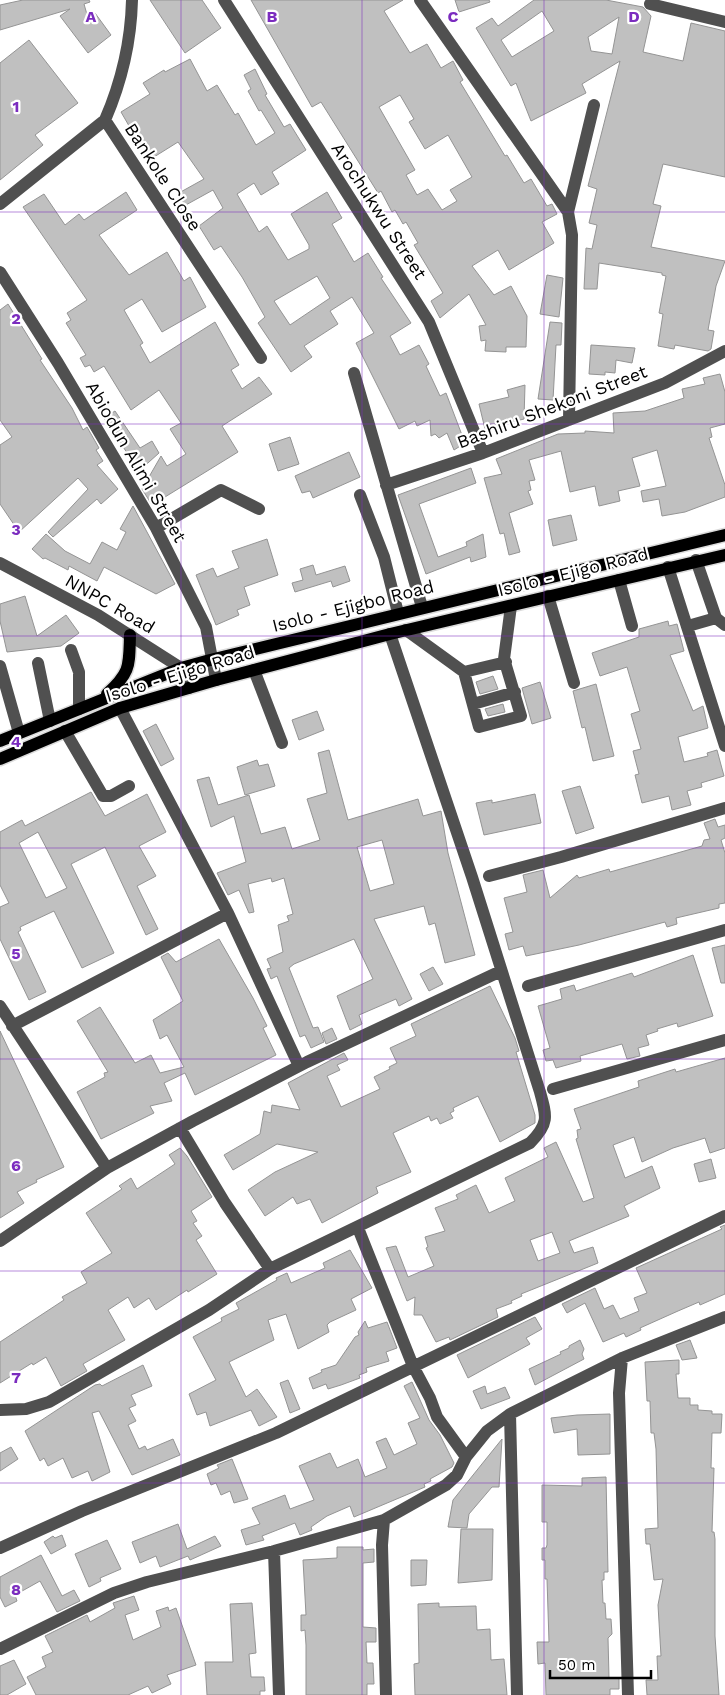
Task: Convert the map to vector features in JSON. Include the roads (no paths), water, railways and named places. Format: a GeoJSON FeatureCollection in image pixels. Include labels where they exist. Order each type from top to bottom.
{"type":"FeatureCollection","features":[{"type":"Feature","properties":{"kind":"main road","name":"Isolo - Ejigbo Road"},"geometry":{"type":"LineString","coordinates":[[0,741],[181,668],[422,607],[725,535]]}},
{"type":"Feature","properties":{"kind":"main road","name":"Isolo - Ejigo Road"},"geometry":{"type":"LineString","coordinates":[[0,759],[120,708],[216,680],[406,630],[696,560],[725,555]]}},
{"type":"Feature","properties":{"kind":"main road"},"geometry":{"type":"LineString","coordinates":[[102,700],[124,678],[129,665],[130,635]]}},
{"type":"Feature","properties":{"kind":"street","name":"Bankole Close"},"geometry":{"type":"LineString","coordinates":[[132,0],[131,32],[110,107],[104,120],[261,358]]}},
{"type":"Feature","properties":{"kind":"street","name":"Arochukwu Street"},"geometry":{"type":"LineString","coordinates":[[224,0],[429,322],[483,454]]}},
{"type":"Feature","properties":{"kind":"street"},"geometry":{"type":"LineString","coordinates":[[420,0],[568,212]]}},
{"type":"Feature","properties":{"kind":"street"},"geometry":{"type":"LineString","coordinates":[[650,4],[725,22]]}},
{"type":"Feature","properties":{"kind":"street"},"geometry":{"type":"LineString","coordinates":[[570,420],[572,235],[568,212],[594,105]]}},
{"type":"Feature","properties":{"kind":"street"},"geometry":{"type":"LineString","coordinates":[[0,204],[104,120]]}},
{"type":"Feature","properties":{"kind":"street","name":"Abiodun Alimi Street"},"geometry":{"type":"LineString","coordinates":[[0,272],[58,363],[156,528],[206,627],[210,660],[216,680]]}},
{"type":"Feature","properties":{"kind":"street","name":"Bashiru Shekoni Street"},"geometry":{"type":"LineString","coordinates":[[386,485],[483,454],[665,383],[725,351]]}},
{"type":"Feature","properties":{"kind":"street"},"geometry":{"type":"LineString","coordinates":[[354,373],[422,607]]}},
{"type":"Feature","properties":{"kind":"street"},"geometry":{"type":"LineString","coordinates":[[156,528],[221,490],[259,509]]}},
{"type":"Feature","properties":{"kind":"street"},"geometry":{"type":"LineString","coordinates":[[360,495],[384,557],[398,613]]}},
{"type":"Feature","properties":{"kind":"street"},"geometry":{"type":"LineString","coordinates":[[688,626],[721,622],[696,560]]}},
{"type":"Feature","properties":{"kind":"street","name":"NNPC Road"},"geometry":{"type":"LineString","coordinates":[[0,563],[130,635],[181,668]]}},
{"type":"Feature","properties":{"kind":"street"},"geometry":{"type":"LineString","coordinates":[[668,567],[725,746]]}},
{"type":"Feature","properties":{"kind":"street"},"geometry":{"type":"LineString","coordinates":[[619,580],[632,626]]}},
{"type":"Feature","properties":{"kind":"street"},"geometry":{"type":"LineString","coordinates":[[548,596],[574,683]]}},
{"type":"Feature","properties":{"kind":"street"},"geometry":{"type":"LineString","coordinates":[[406,630],[464,672],[479,727],[522,716],[506,662],[511,606]]}},
{"type":"Feature","properties":{"kind":"street"},"geometry":{"type":"LineString","coordinates":[[0,1410],[26,1409],[49,1402],[209,1310],[270,1270],[530,1143],[542,1131],[546,1115],[472,877],[390,634]]}},
{"type":"Feature","properties":{"kind":"street"},"geometry":{"type":"LineString","coordinates":[[71,650],[79,672],[79,709]]}},
{"type":"Feature","properties":{"kind":"street"},"geometry":{"type":"LineString","coordinates":[[464,672],[506,662]]}},
{"type":"Feature","properties":{"kind":"street"},"geometry":{"type":"LineString","coordinates":[[38,663],[50,721]]}},
{"type":"Feature","properties":{"kind":"street"},"geometry":{"type":"LineString","coordinates":[[0,666],[20,733]]}},
{"type":"Feature","properties":{"kind":"street"},"geometry":{"type":"LineString","coordinates":[[181,668],[189,688]]}},
{"type":"Feature","properties":{"kind":"street"},"geometry":{"type":"LineString","coordinates":[[254,670],[282,743]]}},
{"type":"Feature","properties":{"kind":"street"},"geometry":{"type":"LineString","coordinates":[[473,704],[514,692]]}},
{"type":"Feature","properties":{"kind":"street"},"geometry":{"type":"LineString","coordinates":[[120,708],[228,913],[299,1066]]}},
{"type":"Feature","properties":{"kind":"street"},"geometry":{"type":"LineString","coordinates":[[65,731],[103,796],[111,796],[129,786]]}},
{"type":"Feature","properties":{"kind":"street"},"geometry":{"type":"LineString","coordinates":[[489,876],[561,857],[725,808]]}},
{"type":"Feature","properties":{"kind":"street"},"geometry":{"type":"LineString","coordinates":[[12,1026],[228,913]]}},
{"type":"Feature","properties":{"kind":"street"},"geometry":{"type":"LineString","coordinates":[[528,986],[725,930]]}},
{"type":"Feature","properties":{"kind":"street"},"geometry":{"type":"LineString","coordinates":[[0,1241],[107,1168],[180,1128],[299,1066],[501,971]]}},
{"type":"Feature","properties":{"kind":"street"},"geometry":{"type":"LineString","coordinates":[[0,1006],[107,1168]]}},
{"type":"Feature","properties":{"kind":"street"},"geometry":{"type":"LineString","coordinates":[[553,1090],[725,1040]]}},
{"type":"Feature","properties":{"kind":"street"},"geometry":{"type":"LineString","coordinates":[[180,1128],[225,1203],[270,1270]]}},
{"type":"Feature","properties":{"kind":"street"},"geometry":{"type":"LineString","coordinates":[[0,1548],[99,1504],[276,1433],[725,1216]]}},
{"type":"Feature","properties":{"kind":"street"},"geometry":{"type":"LineString","coordinates":[[358,1228],[413,1366],[430,1398],[437,1417],[466,1457]]}},
{"type":"Feature","properties":{"kind":"street"},"geometry":{"type":"LineString","coordinates":[[0,1649],[138,1584],[274,1551],[384,1520],[446,1486],[458,1474],[466,1457],[488,1431],[510,1414],[622,1358],[725,1317]]}},
{"type":"Feature","properties":{"kind":"street"},"geometry":{"type":"LineString","coordinates":[[622,1358],[619,1393],[628,1695]]}},
{"type":"Feature","properties":{"kind":"street"},"geometry":{"type":"LineString","coordinates":[[510,1414],[517,1695]]}},
{"type":"Feature","properties":{"kind":"street"},"geometry":{"type":"LineString","coordinates":[[384,1520],[382,1545],[386,1695]]}},
{"type":"Feature","properties":{"kind":"street"},"geometry":{"type":"LineString","coordinates":[[274,1551],[278,1695]]}}]}
